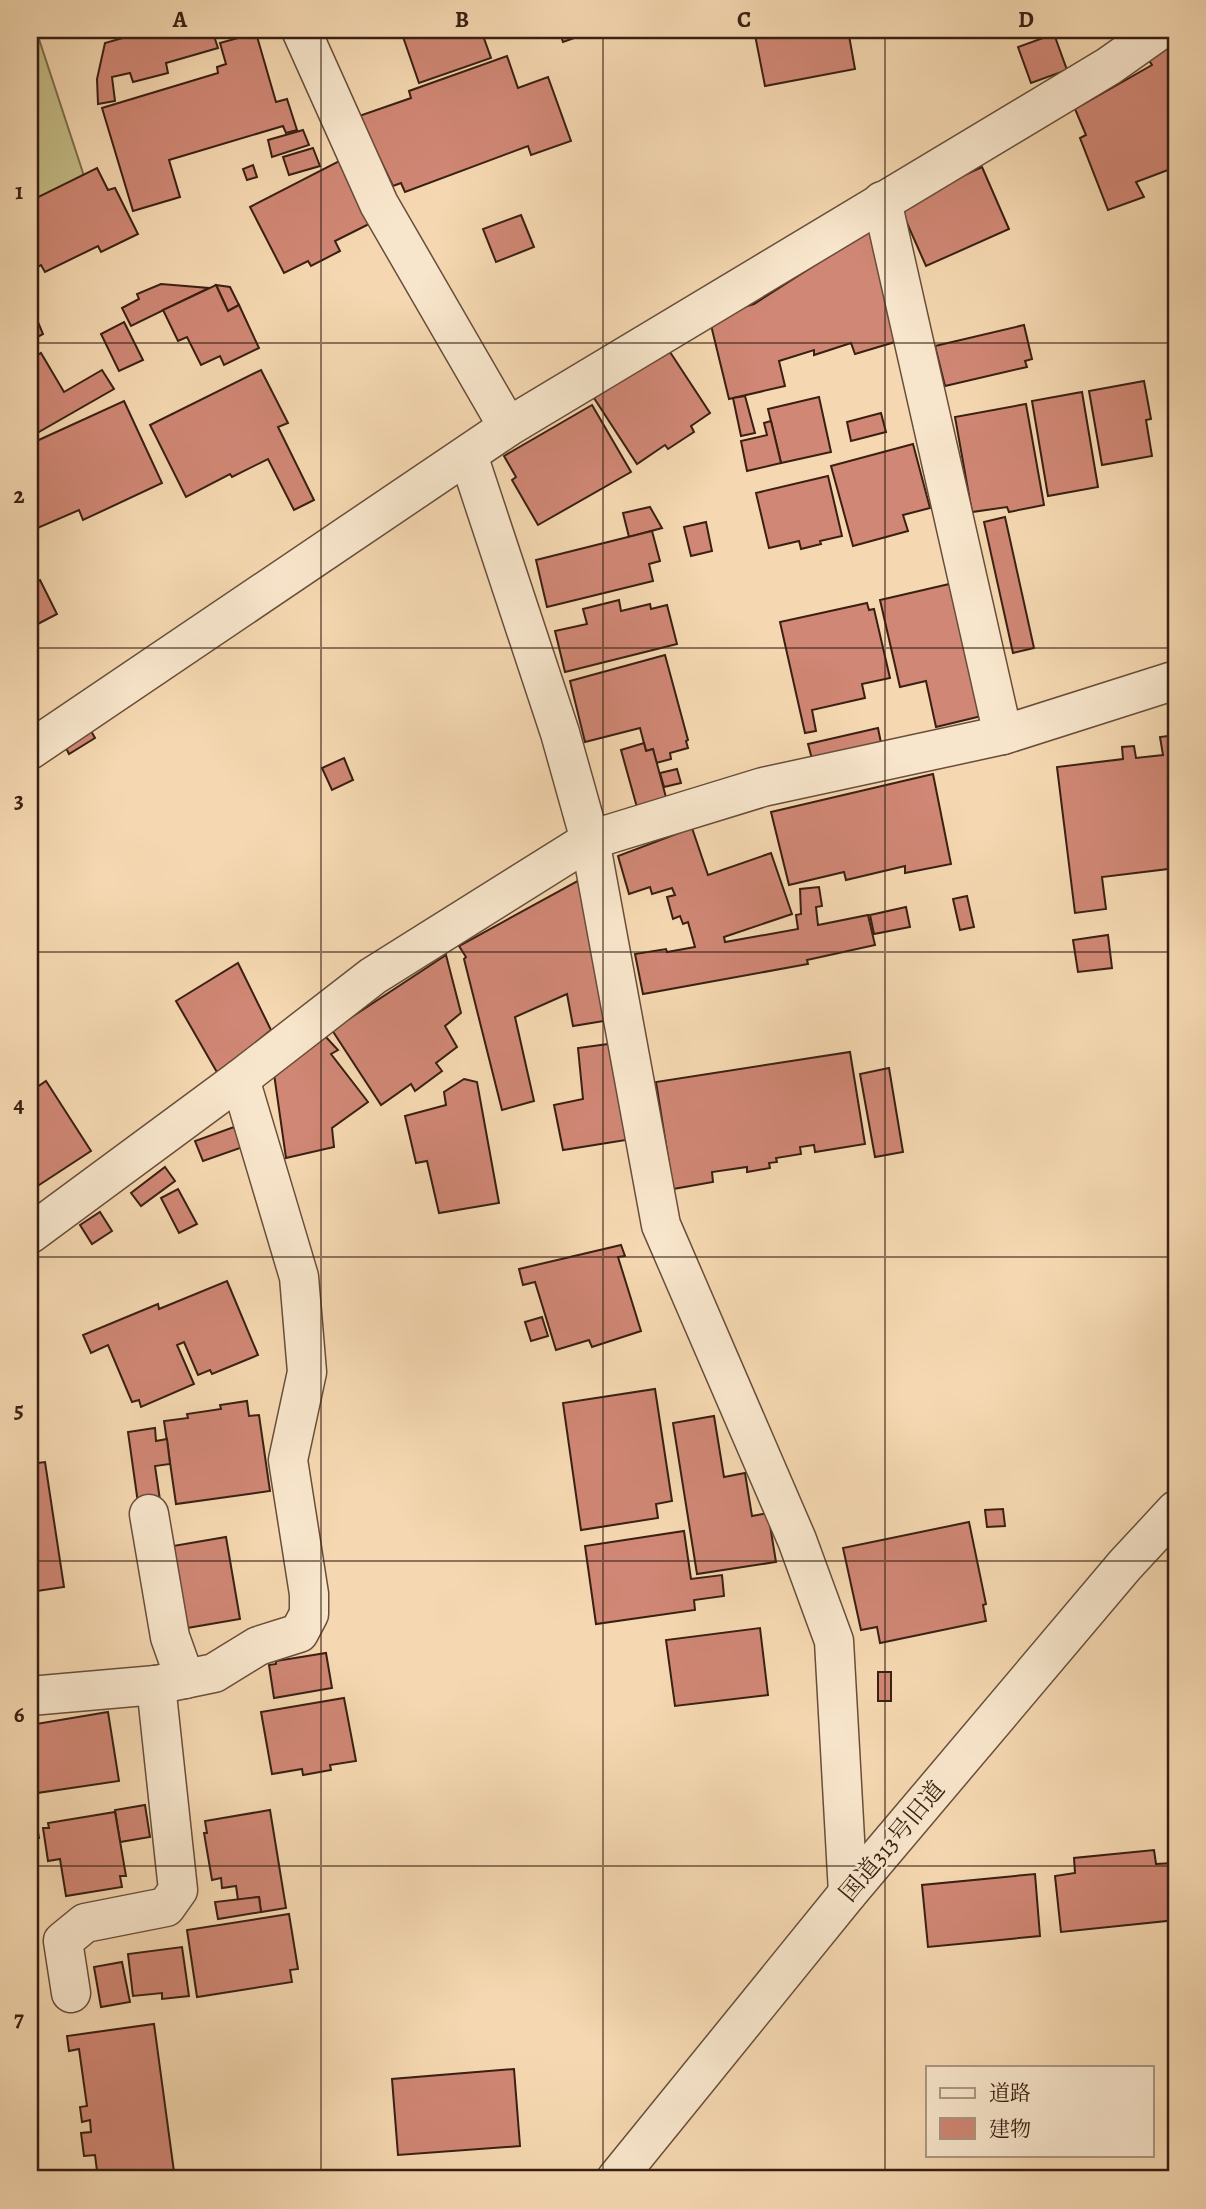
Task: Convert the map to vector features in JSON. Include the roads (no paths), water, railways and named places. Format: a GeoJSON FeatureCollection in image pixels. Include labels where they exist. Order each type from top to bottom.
{"type":"FeatureCollection","features":[{"type":"Feature","properties":{"kind":"street"},"geometry":{"type":"LineString","coordinates":[[300,30],[379,204],[508,427]]}},
{"type":"Feature","properties":{"kind":"street"},"geometry":{"type":"LineString","coordinates":[[30,751],[508,427],[1109,66],[1160,30]]}},
{"type":"Feature","properties":{"kind":"street"},"geometry":{"type":"LineString","coordinates":[[882,201],[1003,735]]}},
{"type":"Feature","properties":{"kind":"street"},"geometry":{"type":"LineString","coordinates":[[468,455],[560,733],[590,840],[661,1225],[797,1539],[835,1641],[848,1893]]}},
{"type":"Feature","properties":{"kind":"street"},"geometry":{"type":"LineString","coordinates":[[30,1234],[240,1079],[373,976],[590,840],[763,787],[1003,735],[1176,680]]}},
{"type":"Feature","properties":{"kind":"street"},"geometry":{"type":"LineString","coordinates":[[30,1696],[170,1682],[214,1673],[258,1646],[299,1633],[309,1614],[309,1594],[288,1460],[307,1372],[299,1277],[240,1079]]}},
{"type":"Feature","properties":{"kind":"street","name":"国道313号旧道"},"geometry":{"type":"LineString","coordinates":[[616,2179],[848,1893],[1125,1565],[1176,1510]]}},
{"type":"Feature","properties":{"kind":"street"},"geometry":{"type":"LineString","coordinates":[[71,1993],[63,1941],[85,1923],[166,1908],[178,1890],[170,1637],[149,1514]]}}]}
